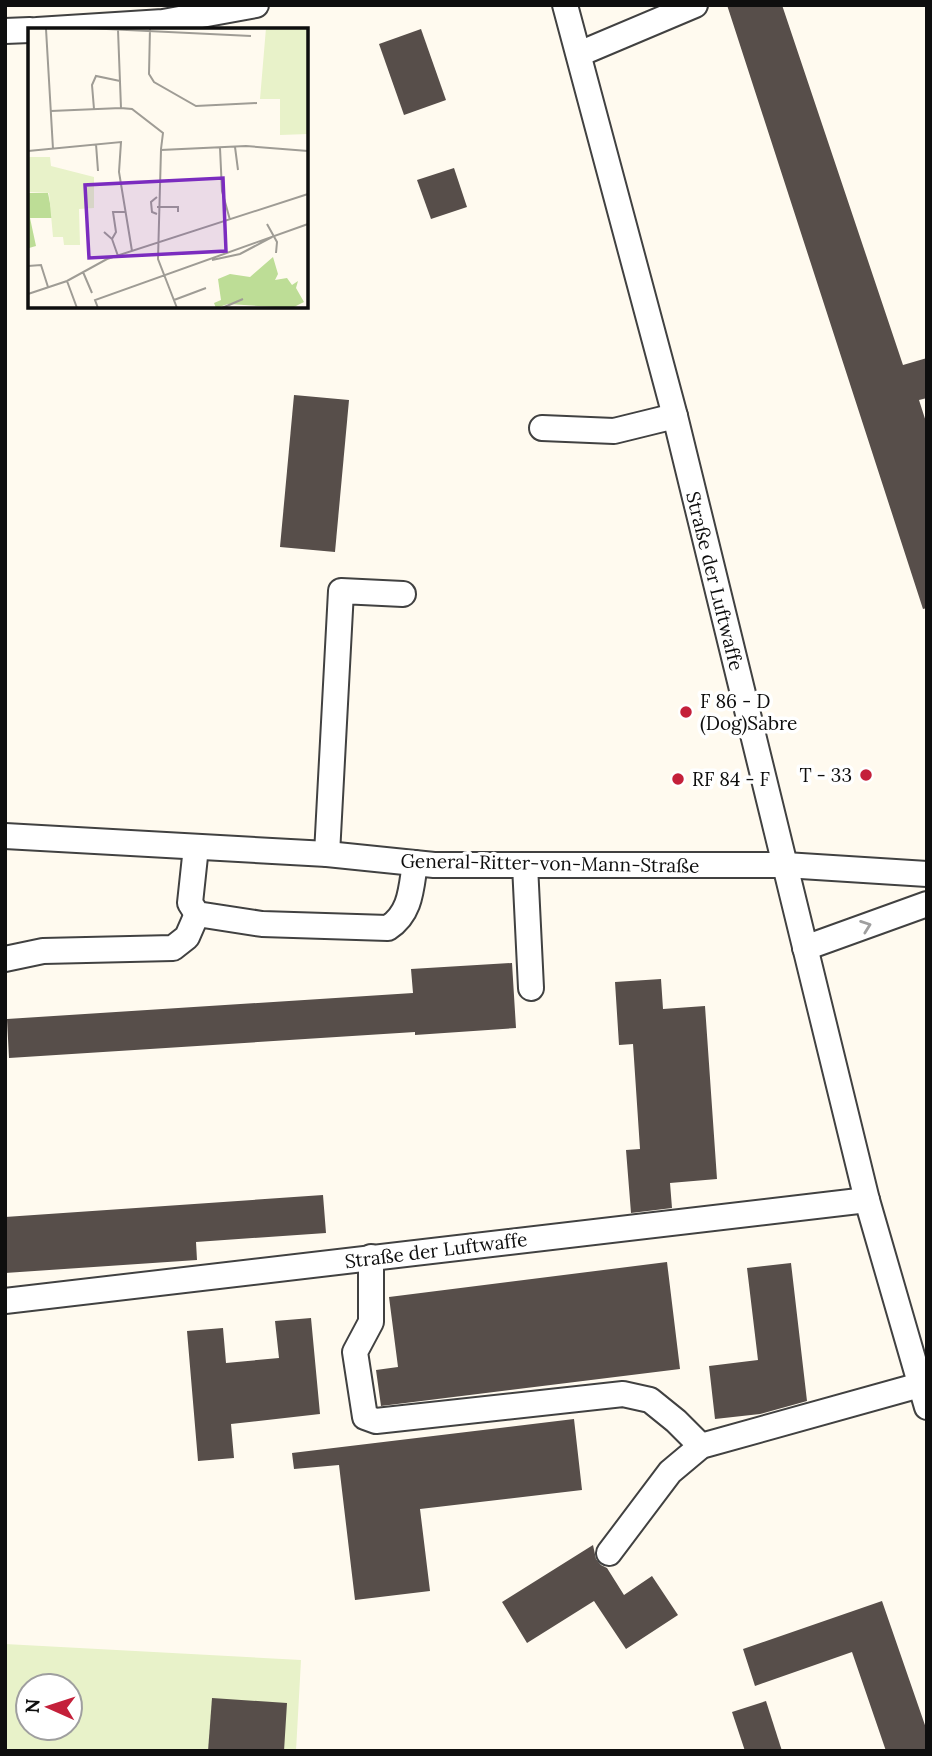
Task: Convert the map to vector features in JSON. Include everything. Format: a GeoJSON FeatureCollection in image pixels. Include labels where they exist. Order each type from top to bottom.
{"type":"FeatureCollection","features":[{"type":"Feature","properties":{"kind":"street"},"geometry":{"type":"LineString","coordinates":[[68,28],[163,22],[256,5]]}},
{"type":"Feature","properties":{"kind":"street","name":"Straße der Luftwaffe"},"geometry":{"type":"LineString","coordinates":[[565,5],[675,416],[867,1200],[924,1396]]}},
{"type":"Feature","properties":{"kind":"street"},"geometry":{"type":"LineString","coordinates":[[579,54],[695,5]]}},
{"type":"Feature","properties":{"kind":"street"},"geometry":{"type":"LineString","coordinates":[[5,31],[28,30]]}},
{"type":"Feature","properties":{"kind":"street"},"geometry":{"type":"LineString","coordinates":[[542,428],[614,431],[675,416]]}},
{"type":"Feature","properties":{"kind":"street"},"geometry":{"type":"LineString","coordinates":[[327,854],[341,591],[403,594]]}},
{"type":"Feature","properties":{"kind":"street","name":"General-Ritter-von-Mann-Straße"},"geometry":{"type":"LineString","coordinates":[[5,836],[327,854],[434,865],[785,865],[927,874]]}},
{"type":"Feature","properties":{"kind":"street"},"geometry":{"type":"LineString","coordinates":[[196,847],[190,903],[197,914],[262,924],[387,928],[400,920],[409,897],[415,863]]}},
{"type":"Feature","properties":{"kind":"street"},"geometry":{"type":"LineString","coordinates":[[525,865],[531,988]]}},
{"type":"Feature","properties":{"kind":"street"},"geometry":{"type":"LineString","coordinates":[[805,948],[927,904]]}},
{"type":"Feature","properties":{"kind":"street"},"geometry":{"type":"LineString","coordinates":[[5,959],[43,951],[173,948],[187,937],[197,914]]}},
{"type":"Feature","properties":{"kind":"street","name":"Straße der Luftwaffe"},"geometry":{"type":"LineString","coordinates":[[5,1301],[867,1200]]}},
{"type":"Feature","properties":{"kind":"street"},"geometry":{"type":"LineString","coordinates":[[371,1257],[371,1321],[355,1352],[365,1417],[376,1421],[623,1394],[650,1400],[701,1446]]}},
{"type":"Feature","properties":{"kind":"street"},"geometry":{"type":"LineString","coordinates":[[609,1553],[670,1472],[701,1446],[924,1396]]}},
{"type":"Feature","properties":{"kind":"green space"},"geometry":{"type":"Polygon","coordinates":[[[5,1644],[301,1660],[296,1751],[5,1751],[5,1644]]]}},
{"type":"Feature","properties":{"kind":"building"},"geometry":{"type":"Polygon","coordinates":[[[727,5],[782,5],[903,365],[927,358],[927,398],[919,400],[927,425],[927,608],[923,609],[727,5]]]}},
{"type":"Feature","properties":{"kind":"building"},"geometry":{"type":"Polygon","coordinates":[[[421,29],[446,100],[404,115],[379,44],[421,29]]]}},
{"type":"Feature","properties":{"kind":"building"},"geometry":{"type":"Polygon","coordinates":[[[454,168],[467,207],[431,219],[417,180],[454,168]]]}},
{"type":"Feature","properties":{"kind":"building"},"geometry":{"type":"Polygon","coordinates":[[[294,395],[349,400],[335,552],[280,547],[294,395]]]}},
{"type":"Feature","properties":{"kind":"building"},"geometry":{"type":"Polygon","coordinates":[[[512,963],[516,1028],[9,1058],[7,1019],[413,993],[411,969],[512,963]]]}},
{"type":"Feature","properties":{"kind":"building"},"geometry":{"type":"Polygon","coordinates":[[[661,979],[663,1009],[705,1006],[717,1179],[670,1183],[672,1208],[631,1213],[626,1150],[640,1149],[633,1044],[619,1045],[615,982],[661,979]]]}},
{"type":"Feature","properties":{"kind":"building"},"geometry":{"type":"Polygon","coordinates":[[[323,1195],[326,1233],[196,1242],[197,1260],[5,1273],[5,1217],[323,1195]]]}},
{"type":"Feature","properties":{"kind":"building"},"geometry":{"type":"Polygon","coordinates":[[[667,1262],[680,1369],[381,1406],[376,1370],[398,1367],[389,1297],[667,1262]]]}},
{"type":"Feature","properties":{"kind":"building"},"geometry":{"type":"Polygon","coordinates":[[[791,1263],[807,1401],[760,1414],[715,1419],[709,1366],[758,1360],[747,1268],[791,1263]]]}},
{"type":"Feature","properties":{"kind":"building"},"geometry":{"type":"Polygon","coordinates":[[[311,1318],[320,1414],[231,1424],[234,1458],[198,1461],[187,1331],[223,1328],[226,1363],[279,1358],[275,1321],[311,1318]]]}},
{"type":"Feature","properties":{"kind":"building"},"geometry":{"type":"Polygon","coordinates":[[[574,1419],[582,1490],[420,1509],[430,1591],[355,1600],[339,1465],[294,1469],[292,1453],[574,1419]]]}},
{"type":"Feature","properties":{"kind":"building"},"geometry":{"type":"Polygon","coordinates":[[[593,1545],[596,1559],[607,1568],[624,1595],[652,1576],[678,1615],[626,1649],[594,1601],[527,1643],[502,1602],[593,1545]]]}},
{"type":"Feature","properties":{"kind":"building"},"geometry":{"type":"Polygon","coordinates":[[[882,1601],[927,1731],[927,1751],[886,1751],[852,1652],[755,1686],[743,1649],[882,1601]]]}},
{"type":"Feature","properties":{"kind":"building"},"geometry":{"type":"Polygon","coordinates":[[[212,1698],[287,1703],[284,1751],[208,1751],[212,1698]]]}},
{"type":"Feature","properties":{"kind":"building"},"geometry":{"type":"Polygon","coordinates":[[[766,1701],[782,1751],[745,1751],[732,1712],[766,1701]]]}},
{"type":"Feature","properties":{"kind":"place","name":"F 86 - D (Dog)Sabre"},"geometry":{"type":"Point","coordinates":[686,712]}},
{"type":"Feature","properties":{"kind":"place","name":"T - 33"},"geometry":{"type":"Point","coordinates":[866,775]}},
{"type":"Feature","properties":{"kind":"place","name":"RF 84 - F"},"geometry":{"type":"Point","coordinates":[678,779]}}]}
